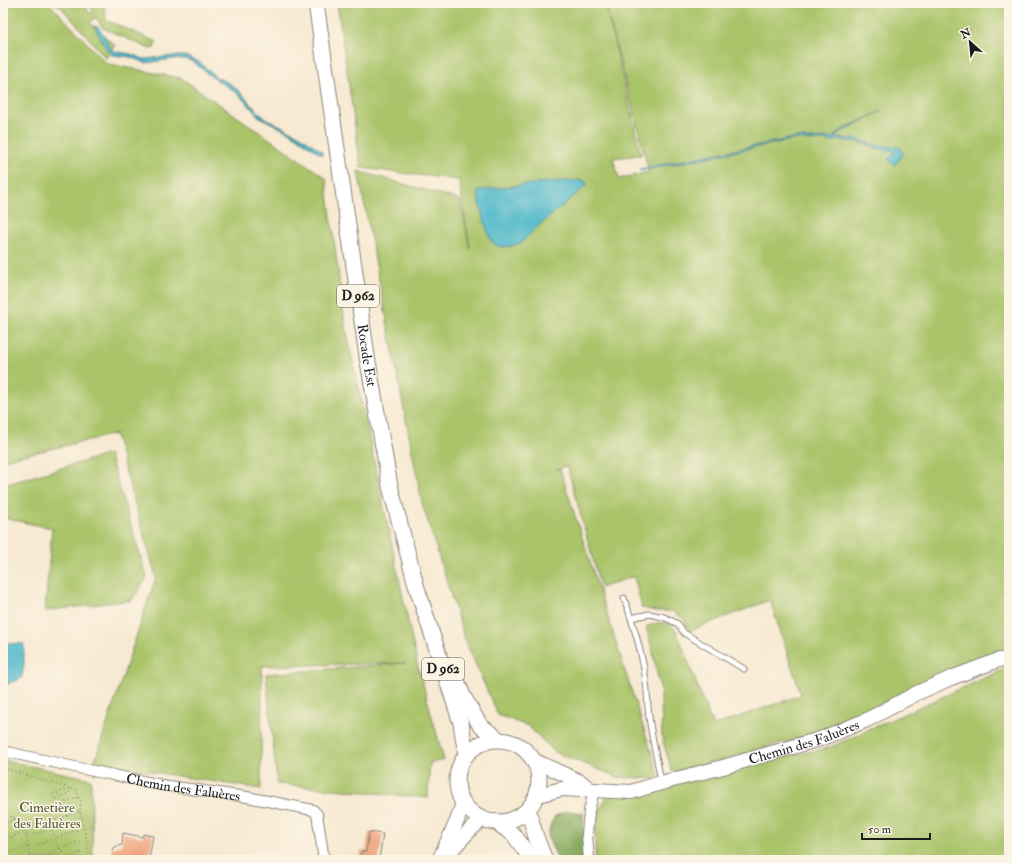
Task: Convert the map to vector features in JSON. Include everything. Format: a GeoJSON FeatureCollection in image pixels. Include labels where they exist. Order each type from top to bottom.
{"type":"FeatureCollection","features":[{"type":"Feature","properties":{"kind":"main road","name":"Rocade Est"},"geometry":{"type":"LineString","coordinates":[[316,3],[367,356],[390,486],[416,585],[460,723],[466,755]]}},
{"type":"Feature","properties":{"kind":"main road","name":"Rocade Est"},"geometry":{"type":"LineString","coordinates":[[416,585],[464,696],[480,725],[498,740]]}},
{"type":"Feature","properties":{"kind":"main road"},"geometry":{"type":"LineString","coordinates":[[489,821],[506,822],[518,818],[528,810],[538,795],[540,784],[539,772],[535,761],[528,752],[519,745],[509,741],[486,741],[475,747],[466,755],[459,766],[456,778],[458,791],[463,803],[471,813],[514,835],[532,860]]}},
{"type":"Feature","properties":{"kind":"main road"},"geometry":{"type":"LineString","coordinates":[[528,810],[545,860]]}},
{"type":"Feature","properties":{"kind":"street","name":"Chemin des Faluères"},"geometry":{"type":"LineString","coordinates":[[538,795],[562,789],[631,792],[820,739],[868,720],[917,693],[951,678],[996,661],[1009,658]]}},
{"type":"Feature","properties":{"kind":"street","name":"Chemin des Faluères"},"geometry":{"type":"LineString","coordinates":[[3,751],[162,785],[247,797],[313,810],[317,814],[324,860]]}},
{"type":"Feature","properties":{"kind":"street"},"geometry":{"type":"LineString","coordinates":[[535,761],[581,782],[592,790],[587,834],[589,860]]}},
{"type":"Feature","properties":{"kind":"street"},"geometry":{"type":"LineString","coordinates":[[439,860],[457,821],[463,803]]}},
{"type":"Feature","properties":{"kind":"street"},"geometry":{"type":"LineString","coordinates":[[443,860],[470,830],[489,821]]}},
{"type":"Feature","properties":{"kind":"lane"},"geometry":{"type":"LineString","coordinates":[[624,598],[631,618],[645,675],[650,723],[661,783]]}},
{"type":"Feature","properties":{"kind":"lane"},"geometry":{"type":"LineString","coordinates":[[631,618],[649,614],[664,617],[678,624],[684,633],[744,669]]}},
{"type":"Feature","properties":{"kind":"path"},"geometry":{"type":"LineString","coordinates":[[3,768],[76,790],[81,802],[80,811],[89,851],[89,860]]}},
{"type":"Feature","properties":{"kind":"path"},"geometry":{"type":"LineString","coordinates":[[53,794],[65,790],[65,786]]}},
{"type":"Feature","properties":{"kind":"path"},"geometry":{"type":"LineString","coordinates":[[55,799],[69,793],[71,788]]}},
{"type":"Feature","properties":{"kind":"path"},"geometry":{"type":"LineString","coordinates":[[58,805],[79,797]]}},
{"type":"Feature","properties":{"kind":"path"},"geometry":{"type":"LineString","coordinates":[[3,839],[80,811]]}},
{"type":"Feature","properties":{"kind":"path"},"geometry":{"type":"LineString","coordinates":[[3,814],[12,817],[20,823],[25,832],[31,860]]}},
{"type":"Feature","properties":{"kind":"path"},"geometry":{"type":"LineString","coordinates":[[3,824],[15,819]]}},
{"type":"Feature","properties":{"kind":"path"},"geometry":{"type":"LineString","coordinates":[[33,835],[75,820]]}},
{"type":"Feature","properties":{"kind":"path"},"geometry":{"type":"LineString","coordinates":[[49,822],[59,849],[63,852],[61,856],[62,860],[82,852]]}},
{"type":"Feature","properties":{"kind":"path"},"geometry":{"type":"LineString","coordinates":[[34,846],[77,830]]}},
{"type":"Feature","properties":{"kind":"path"},"geometry":{"type":"LineString","coordinates":[[37,857],[80,841]]}},
{"type":"Feature","properties":{"kind":"path"},"geometry":{"type":"LineString","coordinates":[[3,854],[28,846]]}},
{"type":"Feature","properties":{"kind":"path"},"geometry":{"type":"LineString","coordinates":[[59,849],[56,853],[61,856]]}},
{"type":"Feature","properties":{"kind":"green space"},"geometry":{"type":"Polygon","coordinates":[[[3,3],[49,3],[107,64],[181,78],[326,178],[345,324],[417,663],[444,760],[430,763],[428,798],[277,784],[266,674],[406,663],[262,666],[261,789],[94,763],[156,577],[115,434],[3,460],[3,3]]]}},
{"type":"Feature","properties":{"kind":"green space"},"geometry":{"type":"Polygon","coordinates":[[[54,3],[84,3],[90,14],[93,11],[89,3],[104,3],[106,20],[157,42],[154,48],[150,49],[103,28],[96,17],[90,23],[115,45],[106,58],[62,8],[54,3]]]}},
{"type":"Feature","properties":{"kind":"green space"},"geometry":{"type":"Polygon","coordinates":[[[337,3],[605,3],[1009,3],[1009,657],[899,695],[835,727],[807,737],[672,772],[662,738],[661,693],[646,627],[662,622],[669,624],[676,630],[713,726],[801,695],[770,600],[689,631],[684,619],[672,611],[656,611],[642,608],[634,576],[601,588],[567,466],[555,470],[560,469],[660,779],[617,777],[555,752],[528,726],[498,715],[466,643],[422,503],[358,171],[460,200],[470,248],[459,180],[361,168],[337,3]],[[605,3],[641,155],[613,158],[619,179],[649,172],[605,3]]]}},
{"type":"Feature","properties":{"kind":"green space"},"geometry":{"type":"Polygon","coordinates":[[[109,454],[147,578],[132,600],[45,611],[52,528],[3,518],[3,481],[11,483],[109,454]]]}},
{"type":"Feature","properties":{"kind":"green space"},"geometry":{"type":"Polygon","coordinates":[[[1009,667],[1009,860],[595,860],[596,816],[610,791],[828,748],[1009,667]]]}},
{"type":"Feature","properties":{"kind":"green space","name":"Cimetière des Faluères"},"geometry":{"type":"Polygon","coordinates":[[[3,760],[91,779],[93,860],[3,860],[3,760]]]}},
{"type":"Feature","properties":{"kind":"green space"},"geometry":{"type":"Polygon","coordinates":[[[567,811],[583,813],[585,860],[558,860],[548,838],[550,826],[555,816],[567,811]]]}},
{"type":"Feature","properties":{"kind":"water"},"geometry":{"type":"Polygon","coordinates":[[[94,26],[99,27],[113,51],[131,54],[144,59],[186,56],[199,62],[216,77],[229,83],[239,91],[260,114],[299,135],[322,151],[322,155],[294,135],[258,116],[237,93],[209,75],[194,62],[185,59],[174,59],[145,63],[130,57],[112,55],[106,48],[94,26]]]}},
{"type":"Feature","properties":{"kind":"water"},"geometry":{"type":"Polygon","coordinates":[[[882,111],[837,134],[836,138],[857,139],[874,145],[899,147],[903,152],[903,155],[895,165],[888,159],[895,152],[894,151],[876,148],[859,142],[836,140],[835,142],[821,140],[810,141],[797,139],[640,171],[639,169],[798,137],[810,139],[834,138],[837,133],[845,128],[882,111]]]}},
{"type":"Feature","properties":{"kind":"water"},"geometry":{"type":"Polygon","coordinates":[[[582,180],[586,182],[587,185],[535,229],[521,243],[500,247],[494,244],[490,239],[479,203],[478,191],[547,182],[582,180]]]}},
{"type":"Feature","properties":{"kind":"water"},"geometry":{"type":"Polygon","coordinates":[[[3,643],[24,644],[24,664],[22,677],[19,680],[11,682],[3,689],[3,643]]]}},
{"type":"Feature","properties":{"kind":"building"},"geometry":{"type":"Polygon","coordinates":[[[369,832],[383,834],[379,860],[360,860],[361,851],[366,852],[369,832]]]}},
{"type":"Feature","properties":{"kind":"building"},"geometry":{"type":"Polygon","coordinates":[[[123,833],[143,837],[143,834],[153,836],[149,860],[114,860],[112,850],[115,847],[122,845],[123,833]]]}}]}
